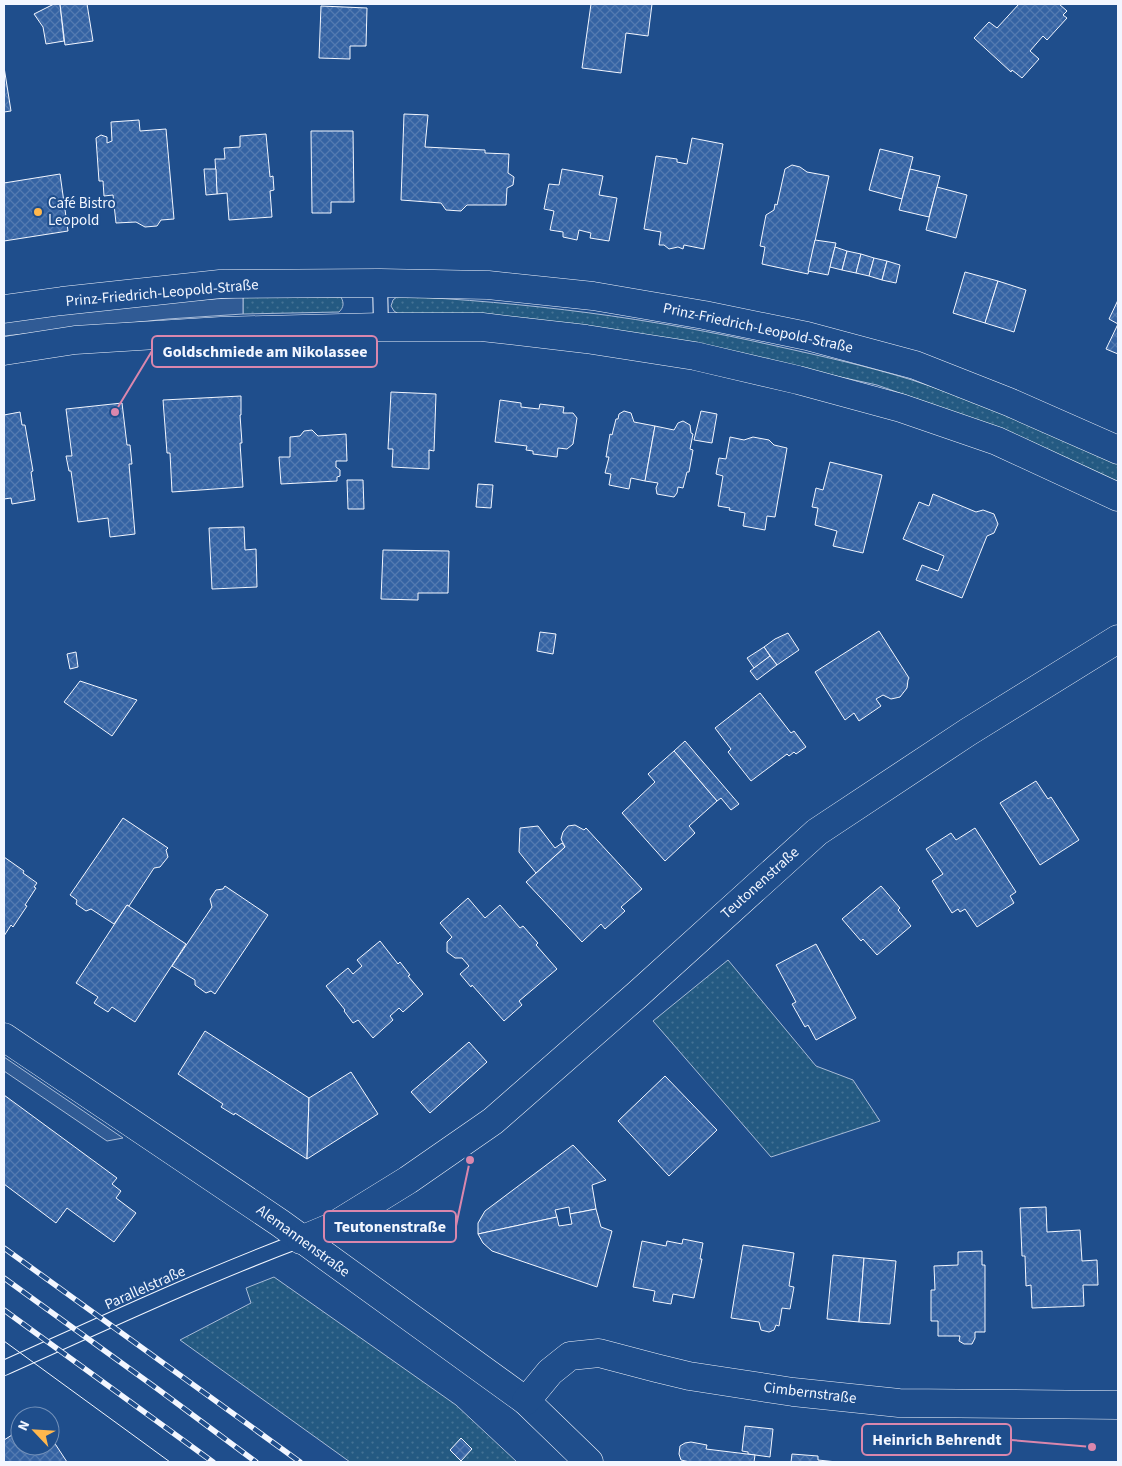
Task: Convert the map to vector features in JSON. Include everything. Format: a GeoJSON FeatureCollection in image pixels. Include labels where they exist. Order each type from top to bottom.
{"type":"FeatureCollection","features":[{"type":"Feature","properties":{"kind":"street","name":"Prinz-Friedrich-Leopold-Straße"},"geometry":{"type":"LineString","coordinates":[[4,310],[62,301],[220,284],[380,282],[488,285],[593,296],[704,314],[806,336],[915,365],[1010,402],[1118,450]]}},
{"type":"Feature","properties":{"kind":"street"},"geometry":{"type":"LineString","coordinates":[[4,351],[75,340],[221,331],[482,327],[586,339],[695,356],[798,380],[901,408],[997,441],[1118,497]]}},
{"type":"Feature","properties":{"kind":"street","name":"Teutonenstraße"},"geometry":{"type":"LineString","coordinates":[[301,1240],[332,1227],[385,1194],[493,1121],[817,832],[968,732],[1118,639]]}},
{"type":"Feature","properties":{"kind":"street","name":"Alemannenstraße"},"geometry":{"type":"LineString","coordinates":[[4,1037],[280,1223],[526,1401],[589,1462]]}},
{"type":"Feature","properties":{"kind":"street","name":"Cimbernstraße"},"geometry":{"type":"LineString","coordinates":[[526,1401],[550,1372],[570,1356],[599,1353],[689,1376],[793,1392],[899,1403],[1118,1405]]}},
{"type":"Feature","properties":{"kind":"lane"},"geometry":{"type":"LineString","coordinates":[[380,282],[381,328]]}},
{"type":"Feature","properties":{"kind":"lane","name":"Parallelstraße"},"geometry":{"type":"LineString","coordinates":[[4,1368],[138,1308],[301,1240]]}},
{"type":"Feature","properties":{"kind":"shaded area"},"geometry":{"type":"Polygon","coordinates":[[[398,296],[493,302],[635,319],[729,336],[861,366],[912,380],[965,399],[1016,419],[1118,464],[1118,482],[985,423],[877,385],[790,366],[400,315],[391,306],[393,300],[398,296]]]}},
{"type":"Feature","properties":{"kind":"shaded area"},"geometry":{"type":"Polygon","coordinates":[[[243,297],[341,297],[343,305],[339,312],[243,314],[243,297]]]}},
{"type":"Feature","properties":{"kind":"shaded area"},"geometry":{"type":"Polygon","coordinates":[[[243,297],[243,314],[168,319],[4,336],[4,320],[169,302],[243,297]]]}},
{"type":"Feature","properties":{"kind":"shaded area"},"geometry":{"type":"Polygon","coordinates":[[[728,960],[816,1066],[853,1080],[880,1121],[771,1157],[653,1021],[728,960]]]}},
{"type":"Feature","properties":{"kind":"shaded area"},"geometry":{"type":"Polygon","coordinates":[[[4,1057],[123,1138],[107,1141],[4,1071],[4,1057]]]}},
{"type":"Feature","properties":{"kind":"shaded area"},"geometry":{"type":"Polygon","coordinates":[[[274,1277],[456,1405],[517,1462],[350,1462],[180,1340],[251,1303],[246,1288],[274,1277]]]}},
{"type":"Feature","properties":{"kind":"building"},"geometry":{"type":"Polygon","coordinates":[[[54,4],[60,4],[64,41],[46,44],[43,27],[34,14],[54,4]]]}},
{"type":"Feature","properties":{"kind":"building"},"geometry":{"type":"Polygon","coordinates":[[[60,4],[87,4],[93,41],[65,45],[60,4]]]}},
{"type":"Feature","properties":{"kind":"building"},"geometry":{"type":"Polygon","coordinates":[[[591,4],[652,4],[648,36],[626,33],[621,73],[582,68],[591,4]]]}},
{"type":"Feature","properties":{"kind":"building"},"geometry":{"type":"Polygon","coordinates":[[[1019,4],[1059,4],[1067,11],[1063,15],[1067,18],[1047,40],[1043,36],[1030,51],[1039,59],[1022,78],[1012,70],[1011,72],[974,38],[989,22],[997,28],[1019,4]]]}},
{"type":"Feature","properties":{"kind":"building"},"geometry":{"type":"Polygon","coordinates":[[[321,6],[367,8],[366,46],[350,46],[350,59],[319,58],[321,6]]]}},
{"type":"Feature","properties":{"kind":"building"},"geometry":{"type":"Polygon","coordinates":[[[4,67],[11,111],[4,112],[4,67]]]}},
{"type":"Feature","properties":{"kind":"building"},"geometry":{"type":"Polygon","coordinates":[[[404,114],[428,115],[425,147],[485,150],[485,153],[509,154],[508,173],[514,177],[513,185],[507,188],[506,205],[467,205],[461,211],[446,210],[441,203],[401,200],[404,114]]]}},
{"type":"Feature","properties":{"kind":"building"},"geometry":{"type":"Polygon","coordinates":[[[139,120],[140,131],[166,129],[174,219],[161,220],[157,226],[145,227],[136,222],[116,223],[113,195],[104,196],[103,181],[99,181],[96,138],[101,135],[107,137],[107,143],[112,141],[111,122],[139,120]]]}},
{"type":"Feature","properties":{"kind":"building"},"geometry":{"type":"Polygon","coordinates":[[[311,131],[353,131],[354,202],[331,202],[331,213],[312,213],[311,131]]]}},
{"type":"Feature","properties":{"kind":"building"},"geometry":{"type":"Polygon","coordinates":[[[266,134],[270,177],[273,176],[274,190],[270,191],[272,217],[229,220],[227,193],[217,194],[215,159],[225,159],[224,148],[240,147],[240,136],[266,134]]]}},
{"type":"Feature","properties":{"kind":"building"},"geometry":{"type":"Polygon","coordinates":[[[692,138],[723,144],[704,249],[684,245],[683,249],[678,247],[669,249],[664,245],[659,245],[661,232],[644,229],[656,156],[677,159],[677,162],[687,164],[692,138]]]}},
{"type":"Feature","properties":{"kind":"building"},"geometry":{"type":"Polygon","coordinates":[[[880,149],[913,157],[902,199],[869,190],[880,149]]]}},
{"type":"Feature","properties":{"kind":"building"},"geometry":{"type":"Polygon","coordinates":[[[792,165],[800,167],[807,172],[829,176],[808,274],[762,264],[765,247],[760,246],[766,215],[774,210],[775,204],[777,205],[785,169],[792,165]]]}},
{"type":"Feature","properties":{"kind":"building"},"geometry":{"type":"Polygon","coordinates":[[[204,169],[216,169],[217,194],[206,195],[204,169]]]}},
{"type":"Feature","properties":{"kind":"building"},"geometry":{"type":"Polygon","coordinates":[[[562,169],[603,176],[599,195],[617,198],[609,241],[590,238],[591,233],[579,230],[577,240],[563,237],[563,232],[550,230],[554,211],[544,209],[549,184],[559,185],[562,169]]]}},
{"type":"Feature","properties":{"kind":"building"},"geometry":{"type":"Polygon","coordinates":[[[910,169],[940,176],[929,217],[899,210],[910,169]]]}},
{"type":"Feature","properties":{"kind":"building"},"geometry":{"type":"Polygon","coordinates":[[[60,174],[68,231],[4,241],[4,183],[60,174]]]}},
{"type":"Feature","properties":{"kind":"building"},"geometry":{"type":"Polygon","coordinates":[[[937,187],[967,195],[956,238],[926,230],[937,187]]]}},
{"type":"Feature","properties":{"kind":"building"},"geometry":{"type":"Polygon","coordinates":[[[815,240],[836,243],[828,275],[808,271],[815,240]]]}},
{"type":"Feature","properties":{"kind":"building"},"geometry":{"type":"Polygon","coordinates":[[[835,247],[847,251],[842,270],[830,267],[835,247]]]}},
{"type":"Feature","properties":{"kind":"building"},"geometry":{"type":"Polygon","coordinates":[[[847,251],[861,254],[856,273],[842,270],[847,251]]]}},
{"type":"Feature","properties":{"kind":"building"},"geometry":{"type":"Polygon","coordinates":[[[861,254],[874,258],[869,276],[856,273],[861,254]]]}},
{"type":"Feature","properties":{"kind":"building"},"geometry":{"type":"Polygon","coordinates":[[[874,258],[887,261],[882,280],[869,276],[874,258]]]}},
{"type":"Feature","properties":{"kind":"building"},"geometry":{"type":"Polygon","coordinates":[[[887,261],[900,265],[896,283],[882,280],[887,261]]]}},
{"type":"Feature","properties":{"kind":"building"},"geometry":{"type":"Polygon","coordinates":[[[965,272],[998,281],[985,323],[953,313],[965,272]]]}},
{"type":"Feature","properties":{"kind":"building"},"geometry":{"type":"Polygon","coordinates":[[[998,281],[1026,290],[1014,332],[985,323],[998,281]]]}},
{"type":"Feature","properties":{"kind":"building"},"geometry":{"type":"Polygon","coordinates":[[[1118,300],[1118,324],[1109,319],[1118,300]]]}},
{"type":"Feature","properties":{"kind":"building"},"geometry":{"type":"Polygon","coordinates":[[[1118,324],[1118,354],[1106,349],[1118,324]]]}},
{"type":"Feature","properties":{"kind":"building"},"geometry":{"type":"Polygon","coordinates":[[[391,392],[436,394],[434,451],[429,450],[429,469],[392,467],[393,449],[388,449],[391,392]]]}},
{"type":"Feature","properties":{"kind":"building"},"geometry":{"type":"Polygon","coordinates":[[[241,396],[242,443],[240,443],[243,487],[172,492],[170,453],[167,453],[163,400],[241,396]]]}},
{"type":"Feature","properties":{"kind":"building"},"geometry":{"type":"Polygon","coordinates":[[[500,400],[521,403],[521,407],[539,409],[540,404],[564,407],[563,413],[573,413],[577,418],[573,444],[567,449],[558,448],[557,457],[533,454],[533,451],[526,450],[527,446],[495,442],[500,400]]]}},
{"type":"Feature","properties":{"kind":"building"},"geometry":{"type":"Polygon","coordinates":[[[122,403],[127,445],[130,445],[132,464],[129,464],[135,534],[110,537],[108,518],[78,522],[71,471],[69,471],[66,456],[72,456],[66,409],[122,403]]]}},
{"type":"Feature","properties":{"kind":"building"},"geometry":{"type":"Polygon","coordinates":[[[624,411],[631,413],[634,422],[655,426],[645,481],[631,478],[629,489],[609,485],[611,474],[605,473],[609,457],[606,457],[610,434],[612,435],[619,414],[624,411]]]}},
{"type":"Feature","properties":{"kind":"building"},"geometry":{"type":"Polygon","coordinates":[[[701,411],[717,414],[712,443],[694,440],[701,411]]]}},
{"type":"Feature","properties":{"kind":"building"},"geometry":{"type":"Polygon","coordinates":[[[20,412],[22,425],[25,425],[33,471],[31,472],[35,500],[12,504],[11,498],[4,499],[4,415],[20,412]]]}},
{"type":"Feature","properties":{"kind":"building"},"geometry":{"type":"Polygon","coordinates":[[[683,421],[690,425],[691,433],[693,434],[690,449],[693,450],[689,472],[687,472],[683,488],[678,487],[674,497],[657,494],[656,488],[658,483],[645,481],[655,426],[674,430],[678,423],[683,421]]]}},
{"type":"Feature","properties":{"kind":"building"},"geometry":{"type":"Polygon","coordinates":[[[312,430],[318,436],[346,434],[347,461],[336,461],[336,467],[340,470],[340,476],[337,477],[337,481],[281,484],[279,457],[290,457],[290,437],[300,436],[304,431],[312,430]]]}},
{"type":"Feature","properties":{"kind":"building"},"geometry":{"type":"Polygon","coordinates":[[[730,437],[744,440],[753,437],[769,440],[774,445],[787,448],[775,517],[767,516],[765,530],[743,526],[745,513],[718,506],[723,476],[716,474],[719,458],[726,459],[730,437]]]}},
{"type":"Feature","properties":{"kind":"building"},"geometry":{"type":"Polygon","coordinates":[[[830,462],[882,475],[863,553],[833,546],[837,531],[815,525],[818,508],[812,507],[816,488],[823,490],[830,462]]]}},
{"type":"Feature","properties":{"kind":"building"},"geometry":{"type":"Polygon","coordinates":[[[347,480],[363,480],[364,509],[348,509],[347,480]]]}},
{"type":"Feature","properties":{"kind":"building"},"geometry":{"type":"Polygon","coordinates":[[[478,484],[493,485],[491,508],[476,507],[478,484]]]}},
{"type":"Feature","properties":{"kind":"building"},"geometry":{"type":"Polygon","coordinates":[[[933,494],[976,512],[983,510],[994,514],[998,524],[994,533],[987,536],[962,598],[916,580],[922,565],[938,571],[944,556],[903,539],[919,502],[929,506],[933,494]]]}},
{"type":"Feature","properties":{"kind":"building"},"geometry":{"type":"Polygon","coordinates":[[[244,527],[245,550],[256,549],[257,587],[212,589],[209,528],[244,527]]]}},
{"type":"Feature","properties":{"kind":"building"},"geometry":{"type":"Polygon","coordinates":[[[383,550],[449,551],[448,593],[418,593],[418,600],[381,599],[383,550]]]}},
{"type":"Feature","properties":{"kind":"building"},"geometry":{"type":"Polygon","coordinates":[[[879,631],[909,678],[907,688],[900,697],[891,699],[883,695],[876,699],[881,706],[859,721],[854,713],[845,720],[815,672],[879,631]]]}},
{"type":"Feature","properties":{"kind":"building"},"geometry":{"type":"Polygon","coordinates":[[[540,632],[556,634],[553,654],[537,651],[540,632]]]}},
{"type":"Feature","properties":{"kind":"building"},"geometry":{"type":"Polygon","coordinates":[[[788,633],[799,650],[777,665],[764,647],[788,633]]]}},
{"type":"Feature","properties":{"kind":"building"},"geometry":{"type":"Polygon","coordinates":[[[764,647],[770,656],[754,668],[747,658],[764,647]]]}},
{"type":"Feature","properties":{"kind":"building"},"geometry":{"type":"Polygon","coordinates":[[[76,652],[78,667],[70,669],[67,654],[76,652]]]}},
{"type":"Feature","properties":{"kind":"building"},"geometry":{"type":"Polygon","coordinates":[[[770,656],[777,665],[757,680],[750,671],[770,656]]]}},
{"type":"Feature","properties":{"kind":"building"},"geometry":{"type":"Polygon","coordinates":[[[80,681],[137,700],[112,736],[64,702],[80,681]]]}},
{"type":"Feature","properties":{"kind":"building"},"geometry":{"type":"Polygon","coordinates":[[[760,693],[791,733],[794,731],[806,747],[796,754],[794,752],[789,756],[787,754],[751,781],[728,752],[731,749],[715,728],[760,693]]]}},
{"type":"Feature","properties":{"kind":"building"},"geometry":{"type":"Polygon","coordinates":[[[685,741],[739,804],[731,810],[721,798],[717,801],[674,751],[685,741]]]}},
{"type":"Feature","properties":{"kind":"building"},"geometry":{"type":"Polygon","coordinates":[[[674,751],[717,801],[689,826],[695,833],[665,861],[622,813],[655,782],[648,774],[674,751]]]}},
{"type":"Feature","properties":{"kind":"building"},"geometry":{"type":"Polygon","coordinates":[[[1036,781],[1048,799],[1051,797],[1079,840],[1040,865],[1000,803],[1036,781]]]}},
{"type":"Feature","properties":{"kind":"building"},"geometry":{"type":"Polygon","coordinates":[[[123,818],[168,848],[166,850],[168,857],[160,867],[154,868],[129,906],[127,905],[114,924],[91,909],[86,911],[76,904],[77,900],[70,895],[123,818]]]}},
{"type":"Feature","properties":{"kind":"building"},"geometry":{"type":"Polygon","coordinates":[[[575,825],[584,830],[586,828],[642,889],[621,907],[625,911],[605,929],[601,924],[582,942],[526,882],[565,847],[561,839],[563,832],[568,826],[575,825]]]}},
{"type":"Feature","properties":{"kind":"building"},"geometry":{"type":"Polygon","coordinates":[[[538,826],[555,848],[562,843],[565,847],[536,873],[519,852],[520,828],[538,826]]]}},
{"type":"Feature","properties":{"kind":"building"},"geometry":{"type":"Polygon","coordinates":[[[975,828],[1016,892],[1010,896],[1014,903],[977,927],[965,909],[960,912],[958,909],[952,913],[932,881],[943,874],[926,849],[951,833],[956,840],[975,828]]]}},
{"type":"Feature","properties":{"kind":"building"},"geometry":{"type":"Polygon","coordinates":[[[4,857],[37,883],[34,887],[36,888],[25,905],[27,906],[13,927],[11,925],[4,936],[4,857]]]}},
{"type":"Feature","properties":{"kind":"building"},"geometry":{"type":"Polygon","coordinates":[[[225,886],[268,915],[215,994],[211,991],[206,993],[195,985],[195,980],[172,966],[212,907],[210,899],[216,890],[223,889],[225,886]]]}},
{"type":"Feature","properties":{"kind":"building"},"geometry":{"type":"Polygon","coordinates":[[[881,886],[900,908],[898,910],[911,926],[877,955],[863,939],[861,941],[842,919],[881,886]]]}},
{"type":"Feature","properties":{"kind":"building"},"geometry":{"type":"Polygon","coordinates":[[[468,898],[485,918],[500,905],[520,928],[523,926],[538,943],[536,945],[557,969],[519,1001],[522,1005],[504,1021],[460,974],[469,966],[462,958],[455,958],[447,952],[447,942],[452,937],[440,923],[468,898]]]}},
{"type":"Feature","properties":{"kind":"building"},"geometry":{"type":"Polygon","coordinates":[[[127,905],[186,944],[135,1022],[112,1007],[108,1012],[94,1003],[98,997],[76,983],[127,905]]]}},
{"type":"Feature","properties":{"kind":"building"},"geometry":{"type":"Polygon","coordinates":[[[380,941],[398,964],[400,962],[410,975],[408,976],[423,994],[403,1012],[399,1008],[390,1016],[393,1020],[373,1038],[358,1020],[353,1023],[326,986],[348,968],[353,974],[362,966],[357,960],[380,941]]]}},
{"type":"Feature","properties":{"kind":"building"},"geometry":{"type":"Polygon","coordinates":[[[816,944],[856,1018],[816,1040],[808,1025],[805,1027],[792,1004],[796,1002],[776,965],[816,944]]]}},
{"type":"Feature","properties":{"kind":"building"},"geometry":{"type":"Polygon","coordinates":[[[205,1031],[309,1098],[307,1159],[235,1113],[234,1115],[221,1107],[223,1104],[178,1074],[205,1031]]]}},
{"type":"Feature","properties":{"kind":"building"},"geometry":{"type":"Polygon","coordinates":[[[469,1042],[487,1062],[430,1113],[411,1092],[469,1042]]]}},
{"type":"Feature","properties":{"kind":"building"},"geometry":{"type":"Polygon","coordinates":[[[351,1072],[378,1114],[307,1159],[309,1098],[351,1072]]]}},
{"type":"Feature","properties":{"kind":"building"},"geometry":{"type":"Polygon","coordinates":[[[665,1076],[717,1130],[669,1176],[618,1121],[665,1076]]]}},
{"type":"Feature","properties":{"kind":"building"},"geometry":{"type":"Polygon","coordinates":[[[4,1095],[117,1178],[112,1184],[121,1191],[116,1198],[136,1213],[114,1242],[67,1208],[56,1223],[4,1184],[4,1095]]]}},
{"type":"Feature","properties":{"kind":"building"},"geometry":{"type":"Polygon","coordinates":[[[573,1145],[606,1180],[592,1185],[596,1209],[570,1214],[569,1207],[555,1210],[557,1217],[478,1234],[478,1223],[485,1211],[573,1145]]]}},
{"type":"Feature","properties":{"kind":"building"},"geometry":{"type":"Polygon","coordinates":[[[1046,1207],[1047,1232],[1080,1230],[1082,1261],[1097,1260],[1098,1285],[1083,1285],[1084,1306],[1032,1308],[1031,1285],[1026,1286],[1025,1256],[1022,1256],[1020,1208],[1046,1207]]]}},
{"type":"Feature","properties":{"kind":"building"},"geometry":{"type":"Polygon","coordinates":[[[596,1209],[601,1227],[612,1231],[597,1287],[492,1251],[483,1243],[478,1234],[557,1217],[559,1226],[572,1224],[570,1214],[596,1209]]]}},
{"type":"Feature","properties":{"kind":"building"},"geometry":{"type":"Polygon","coordinates":[[[683,1239],[703,1243],[700,1259],[702,1259],[694,1298],[673,1294],[671,1304],[653,1301],[655,1291],[633,1287],[642,1241],[666,1246],[667,1241],[682,1244],[683,1239]]]}},
{"type":"Feature","properties":{"kind":"building"},"geometry":{"type":"Polygon","coordinates":[[[743,1245],[794,1253],[789,1286],[794,1287],[790,1309],[782,1308],[779,1326],[776,1325],[774,1330],[769,1332],[761,1330],[759,1322],[731,1318],[743,1245]]]}},
{"type":"Feature","properties":{"kind":"building"},"geometry":{"type":"Polygon","coordinates":[[[982,1251],[982,1265],[985,1265],[985,1332],[975,1332],[972,1344],[964,1344],[959,1341],[960,1336],[938,1336],[938,1321],[931,1321],[931,1290],[935,1290],[934,1266],[958,1265],[958,1252],[982,1251]]]}},
{"type":"Feature","properties":{"kind":"building"},"geometry":{"type":"Polygon","coordinates":[[[833,1255],[864,1258],[859,1322],[827,1319],[833,1255]]]}},
{"type":"Feature","properties":{"kind":"building"},"geometry":{"type":"Polygon","coordinates":[[[864,1258],[896,1261],[890,1324],[859,1322],[864,1258]]]}},
{"type":"Feature","properties":{"kind":"building"},"geometry":{"type":"Polygon","coordinates":[[[745,1426],[773,1429],[770,1457],[748,1454],[748,1452],[742,1451],[745,1426]]]}},
{"type":"Feature","properties":{"kind":"building"},"geometry":{"type":"Polygon","coordinates":[[[10,1436],[10,1456],[60,1456],[60,1451],[67,1462],[4,1462],[4,1440],[10,1436]]]}},
{"type":"Feature","properties":{"kind":"building"},"geometry":{"type":"Polygon","coordinates":[[[461,1438],[472,1449],[461,1461],[450,1450],[461,1438]]]}},
{"type":"Feature","properties":{"kind":"building"},"geometry":{"type":"Polygon","coordinates":[[[691,1442],[707,1445],[706,1449],[755,1455],[754,1462],[690,1462],[681,1460],[679,1454],[680,1446],[691,1442]]]}},
{"type":"Feature","properties":{"kind":"building"},"geometry":{"type":"Polygon","coordinates":[[[792,1454],[818,1456],[818,1460],[837,1462],[791,1462],[792,1454]]]}},
{"type":"Feature","properties":{"kind":"tram line"},"geometry":{"type":"LineString","coordinates":[[4,1341],[170,1462]]}},
{"type":"Feature","properties":{"kind":"railway"},"geometry":{"type":"LineString","coordinates":[[4,1248],[300,1462]]}},
{"type":"Feature","properties":{"kind":"railway"},"geometry":{"type":"LineString","coordinates":[[4,1278],[256,1462]]}},
{"type":"Feature","properties":{"kind":"railway"},"geometry":{"type":"LineString","coordinates":[[4,1310],[213,1462]]}},
{"type":"Feature","properties":{"kind":"place","name":"Café Bistro Leopold"},"geometry":{"type":"Point","coordinates":[38,212]}},
{"type":"Feature","properties":{"kind":"place","name":"Goldschmiede am Nikolassee"},"geometry":{"type":"Point","coordinates":[115,412]}},
{"type":"Feature","properties":{"kind":"place","name":"Teutonenstraße"},"geometry":{"type":"Point","coordinates":[470,1160]}},
{"type":"Feature","properties":{"kind":"place","name":"Heinrich Behrendt"},"geometry":{"type":"Point","coordinates":[1092,1447]}}]}
